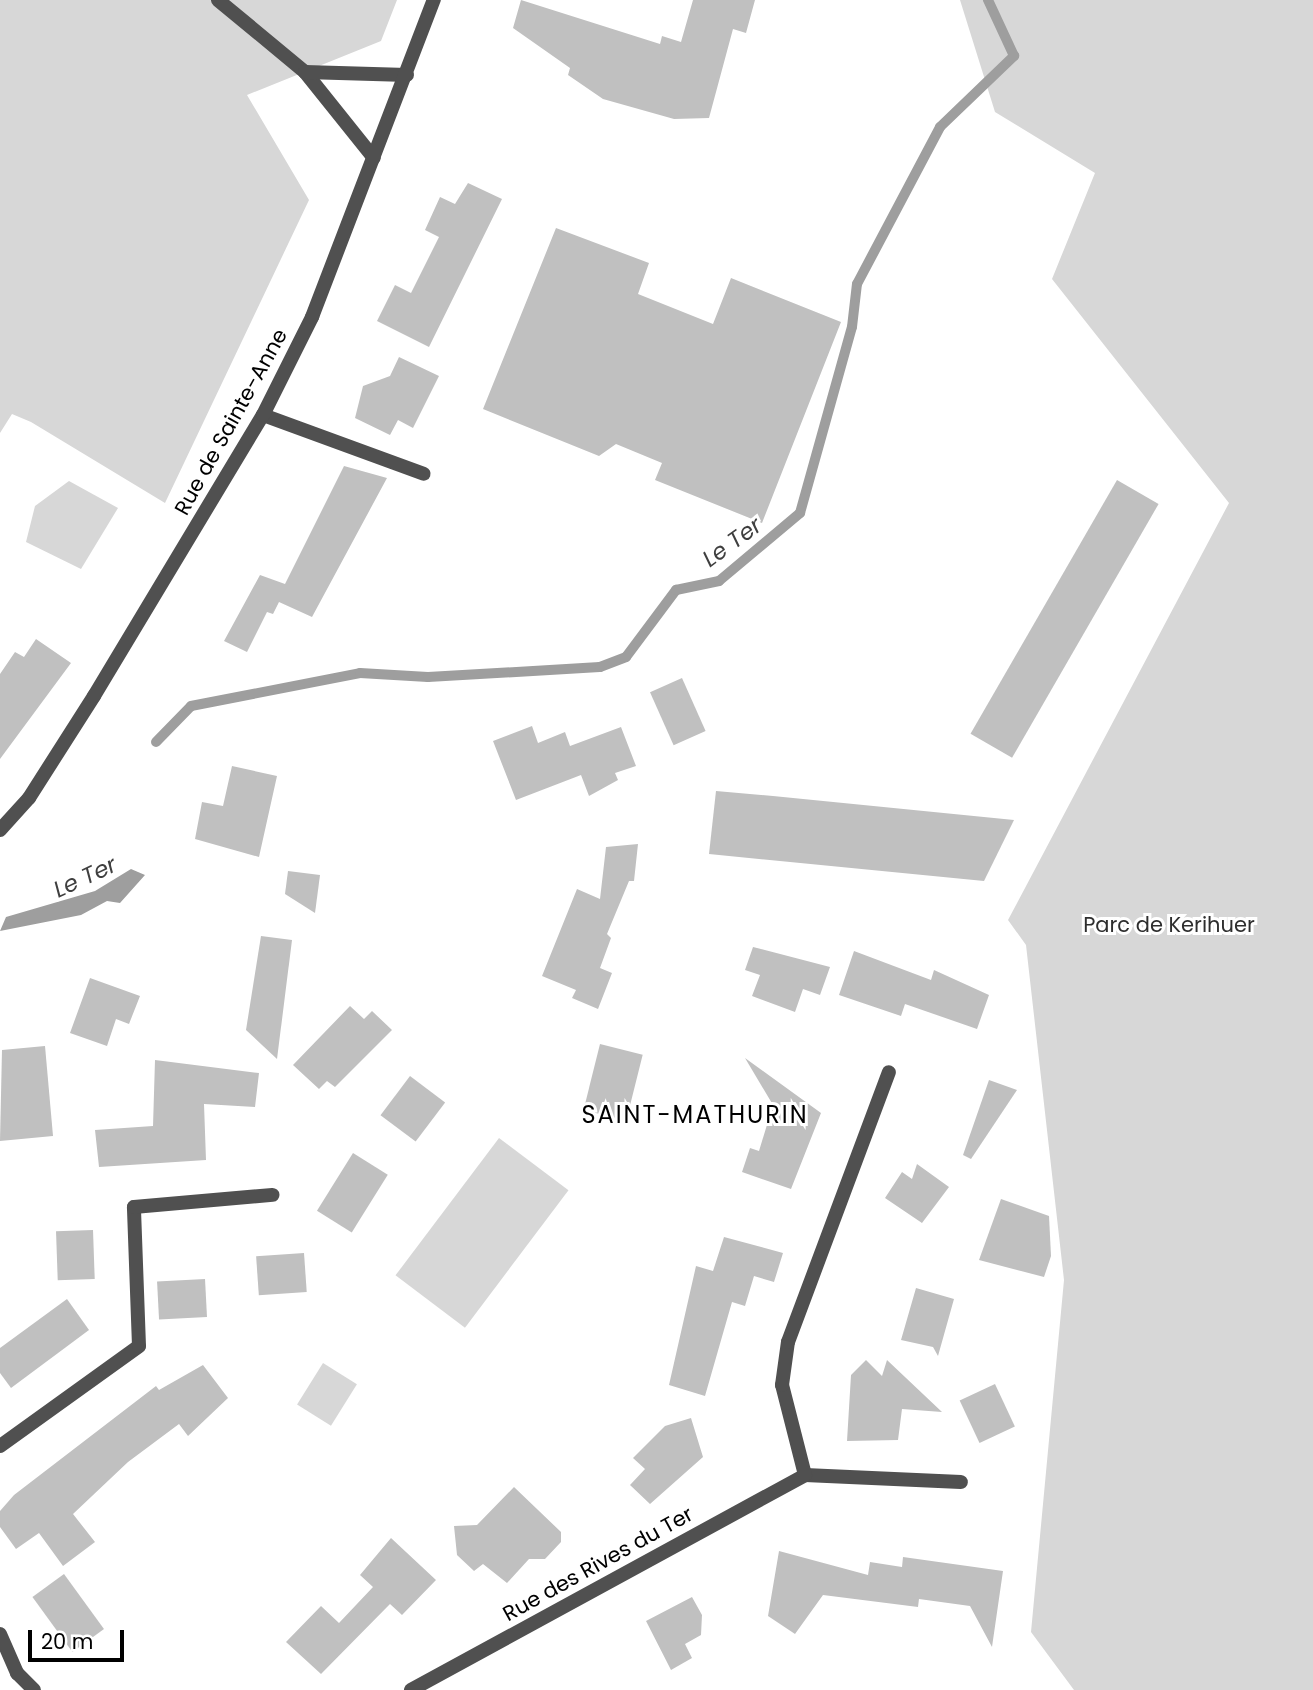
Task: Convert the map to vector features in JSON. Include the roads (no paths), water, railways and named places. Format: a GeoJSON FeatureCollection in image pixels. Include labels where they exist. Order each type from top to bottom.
{"type":"FeatureCollection","features":[{"type":"Feature","properties":{"kind":"street"},"geometry":{"type":"LineString","coordinates":[[218,0],[305,72],[374,158]]}},
{"type":"Feature","properties":{"kind":"street","name":"Rue de Sainte-Anne"},"geometry":{"type":"LineString","coordinates":[[0,830],[29,798],[94,696],[263,415],[312,317],[434,0]]}},
{"type":"Feature","properties":{"kind":"street"},"geometry":{"type":"LineString","coordinates":[[305,72],[407,75]]}},
{"type":"Feature","properties":{"kind":"street"},"geometry":{"type":"LineString","coordinates":[[263,415],[424,474]]}},
{"type":"Feature","properties":{"kind":"street"},"geometry":{"type":"LineString","coordinates":[[889,1072],[788,1342],[782,1385],[805,1475],[961,1482]]}},
{"type":"Feature","properties":{"kind":"street"},"geometry":{"type":"LineString","coordinates":[[0,1446],[139,1346],[134,1207],[272,1195]]}},
{"type":"Feature","properties":{"kind":"street","name":"Rue des Rives du Ter"},"geometry":{"type":"LineString","coordinates":[[411,1690],[805,1475]]}},
{"type":"Feature","properties":{"kind":"street"},"geometry":{"type":"LineString","coordinates":[[0,1634],[17,1673],[34,1690]]}},
{"type":"Feature","properties":{"kind":"waterway","name":"Le Ter"},"geometry":{"type":"LineString","coordinates":[[156,742],[191,706],[360,673],[428,677],[600,667],[626,657],[676,590],[719,581],[800,513],[852,327],[857,284],[940,127],[1014,56],[988,0]]}},
{"type":"Feature","properties":{"kind":"district","name":"SAINT-MATHURIN"},"geometry":{"type":"Point","coordinates":[695,1115]}},
{"type":"Feature","properties":{"kind":"park label","name":"Parc de Kerihuer"},"geometry":{"type":"Point","coordinates":[1169,925]}}]}
